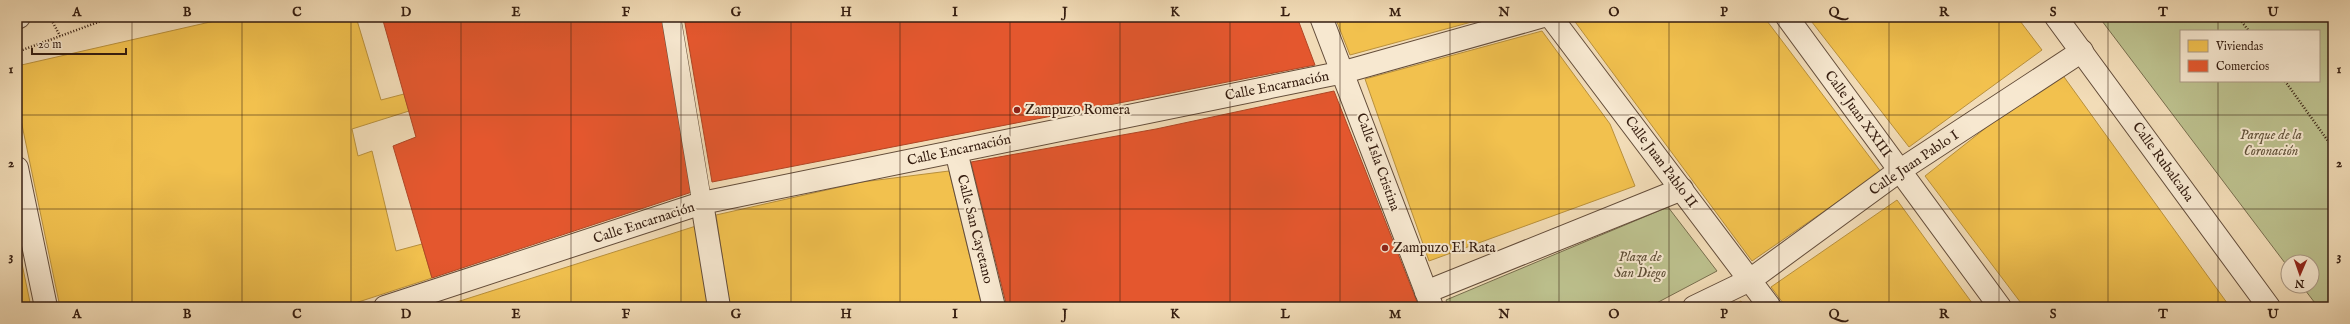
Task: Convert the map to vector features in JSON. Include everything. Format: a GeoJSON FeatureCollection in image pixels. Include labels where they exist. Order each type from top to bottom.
{"type":"FeatureCollection","features":[{"type":"Feature","properties":{"kind":"street"},"geometry":{"type":"LineString","coordinates":[[671,17],[719,307]]}},
{"type":"Feature","properties":{"kind":"street","name":"Calle Isla Cristina"},"geometry":{"type":"LineString","coordinates":[[1322,17],[1429,299]]}},
{"type":"Feature","properties":{"kind":"street","name":"Calle Encarnación"},"geometry":{"type":"LineString","coordinates":[[385,307],[702,203],[1344,72],[1540,17]]}},
{"type":"Feature","properties":{"kind":"street","name":"Calle Juan Pablo II"},"geometry":{"type":"LineString","coordinates":[[1551,17],[1682,188],[1770,307]]}},
{"type":"Feature","properties":{"kind":"street","name":"Calle Juan XXIII"},"geometry":{"type":"LineString","coordinates":[[1787,17],[2000,307]]}},
{"type":"Feature","properties":{"kind":"street","name":"Calle Rubalcaba"},"geometry":{"type":"LineString","coordinates":[[2056,17],[2269,307]]}},
{"type":"Feature","properties":{"kind":"street","name":"Calle Juan Pablo I"},"geometry":{"type":"LineString","coordinates":[[1750,280],[1899,171],[2082,51]]}},
{"type":"Feature","properties":{"kind":"street","name":"Calle San Cayetano"},"geometry":{"type":"LineString","coordinates":[[956,151],[994,307]]}},
{"type":"Feature","properties":{"kind":"street"},"geometry":{"type":"LineString","coordinates":[[17,168],[19,197],[46,307]]}},
{"type":"Feature","properties":{"kind":"street"},"geometry":{"type":"LineString","coordinates":[[1429,299],[1682,188]]}},
{"type":"Feature","properties":{"kind":"street"},"geometry":{"type":"LineString","coordinates":[[1694,307],[1750,280]]}},
{"type":"Feature","properties":{"kind":"path"},"geometry":{"type":"LineString","coordinates":[[50,17],[60,36]]}},
{"type":"Feature","properties":{"kind":"path"},"geometry":{"type":"LineString","coordinates":[[17,52],[112,17]]}},
{"type":"Feature","properties":{"kind":"path"},"geometry":{"type":"LineString","coordinates":[[2238,17],[2247,30]]}},
{"type":"Feature","properties":{"kind":"path"},"geometry":{"type":"LineString","coordinates":[[2285,82],[2333,148]]}},
{"type":"Feature","properties":{"kind":"green space","name":"Parque de la Coronación"},"geometry":{"type":"Polygon","coordinates":[[[2099,17],[2333,17],[2333,307],[2318,307],[2308,294],[2320,294],[2320,254],[2280,254],[2280,256],[2099,17]]]}},
{"type":"Feature","properties":{"kind":"green space","name":"Plaza de San Diego"},"geometry":{"type":"Polygon","coordinates":[[[1668,207],[1717,271],[1649,307],[1449,307],[1446,300],[1668,207]]]}},
{"type":"Feature","properties":{"kind":"building: Viviendas"},"geometry":{"type":"Polygon","coordinates":[[[232,17],[356,17],[381,100],[404,94],[409,111],[352,129],[358,156],[372,151],[396,251],[422,244],[432,278],[343,307],[60,307],[17,101],[17,66],[232,17]]]}},
{"type":"Feature","properties":{"kind":"building: Viviendas"},"geometry":{"type":"Polygon","coordinates":[[[1335,17],[1490,17],[1350,55],[1335,17]]]}},
{"type":"Feature","properties":{"kind":"building: Viviendas"},"geometry":{"type":"Polygon","coordinates":[[[1577,17],[1764,17],[1881,172],[1752,261],[1573,19],[1577,17]]]}},
{"type":"Feature","properties":{"kind":"building: Viviendas"},"geometry":{"type":"Polygon","coordinates":[[[1808,17],[2017,17],[2042,50],[1909,147],[1808,17]]]}},
{"type":"Feature","properties":{"kind":"building: Viviendas"},"geometry":{"type":"Polygon","coordinates":[[[1542,31],[1610,124],[1635,186],[1429,261],[1365,79],[1542,31]]]}},
{"type":"Feature","properties":{"kind":"building: Viviendas"},"geometry":{"type":"Polygon","coordinates":[[[2059,70],[2230,307],[2024,307],[1925,176],[2059,70]]]}},
{"type":"Feature","properties":{"kind":"building: Viviendas"},"geometry":{"type":"Polygon","coordinates":[[[949,171],[982,307],[730,307],[716,215],[862,182],[949,171]]]}},
{"type":"Feature","properties":{"kind":"building: Viviendas"},"geometry":{"type":"Polygon","coordinates":[[[1897,200],[1975,307],[1786,307],[1771,287],[1897,200]]]}},
{"type":"Feature","properties":{"kind":"building: Viviendas"},"geometry":{"type":"Polygon","coordinates":[[[696,226],[709,307],[441,307],[696,226]]]}},
{"type":"Feature","properties":{"kind":"building: Viviendas"},"geometry":{"type":"Polygon","coordinates":[[[17,240],[31,307],[17,307],[17,240]]]}},
{"type":"Feature","properties":{"kind":"building: Viviendas"},"geometry":{"type":"Polygon","coordinates":[[[1741,301],[1745,307],[1730,307],[1741,301]]]}},
{"type":"Feature","properties":{"kind":"building: Comercios"},"geometry":{"type":"Polygon","coordinates":[[[382,17],[662,17],[692,192],[432,278],[393,146],[416,137],[382,17]]]}},
{"type":"Feature","properties":{"kind":"building: Comercios"},"geometry":{"type":"Polygon","coordinates":[[[684,17],[1297,17],[1315,65],[712,182],[684,17]]]}},
{"type":"Feature","properties":{"kind":"building: Comercios"},"geometry":{"type":"Polygon","coordinates":[[[1334,91],[1419,307],[1007,307],[971,162],[1156,129],[1334,91]]]}},
{"type":"Feature","properties":{"kind":"place","name":"Zampuzo Romera"},"geometry":{"type":"Point","coordinates":[1017,110]}},
{"type":"Feature","properties":{"kind":"place","name":"Zampuzo El Rata"},"geometry":{"type":"Point","coordinates":[1385,248]}}]}
